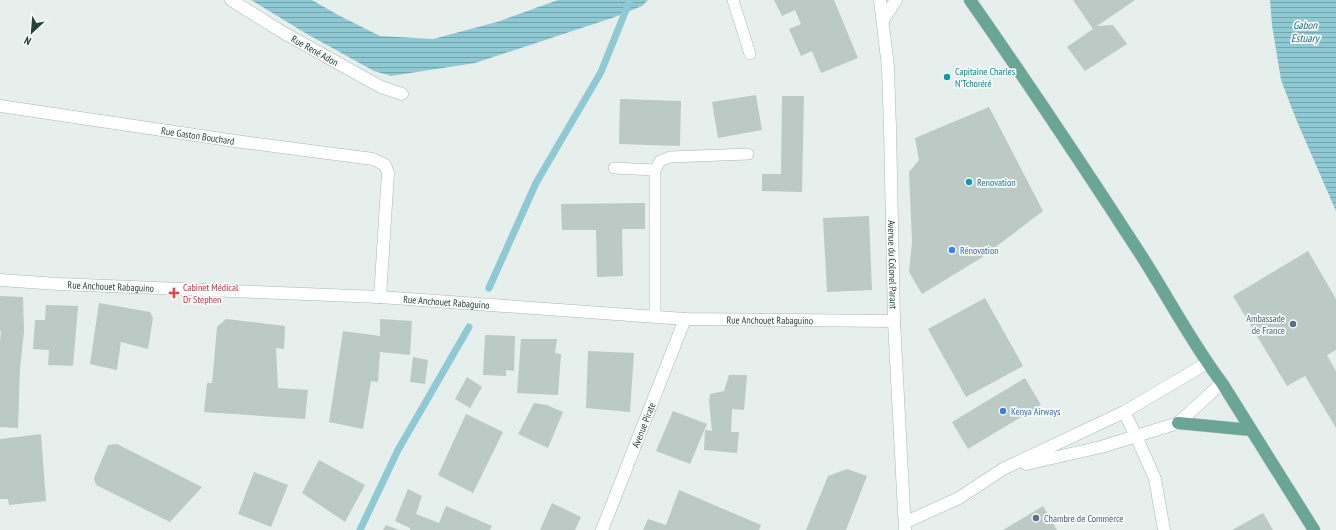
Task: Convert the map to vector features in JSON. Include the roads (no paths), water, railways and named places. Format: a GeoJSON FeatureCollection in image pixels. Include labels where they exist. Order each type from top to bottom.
{"type":"FeatureCollection","features":[{"type":"Feature","properties":{"kind":"main road"},"geometry":{"type":"LineString","coordinates":[[970,0],[1084,166],[1153,274],[1207,363],[1222,383],[1314,530]]}},
{"type":"Feature","properties":{"kind":"main road"},"geometry":{"type":"LineString","coordinates":[[1178,423],[1251,430]]}},
{"type":"Feature","properties":{"kind":"street","name":"Rue René Adon"},"geometry":{"type":"LineString","coordinates":[[231,0],[284,33],[374,84],[402,94]]}},
{"type":"Feature","properties":{"kind":"street","name":"Avenue du Colonel Parant"},"geometry":{"type":"LineString","coordinates":[[880,0],[888,67],[894,321],[905,526]]}},
{"type":"Feature","properties":{"kind":"street"},"geometry":{"type":"LineString","coordinates":[[883,20],[896,0]]}},
{"type":"Feature","properties":{"kind":"street","name":"Rue Gaston Bouchard"},"geometry":{"type":"LineString","coordinates":[[0,106],[242,142],[373,159],[385,165],[388,173],[380,297]]}},
{"type":"Feature","properties":{"kind":"street","name":"Rue Anchouet Rabaguino"},"geometry":{"type":"LineString","coordinates":[[0,280],[58,284],[380,297],[685,319],[894,321]]}},
{"type":"Feature","properties":{"kind":"street","name":"Avenue Pirate"},"geometry":{"type":"LineString","coordinates":[[602,530],[685,319]]}},
{"type":"Feature","properties":{"kind":"street"},"geometry":{"type":"LineString","coordinates":[[905,526],[959,498],[1003,469],[1124,412],[1207,363]]}},
{"type":"Feature","properties":{"kind":"street"},"geometry":{"type":"LineString","coordinates":[[1003,469],[1102,447],[1178,423],[1222,383]]}},
{"type":"Feature","properties":{"kind":"street"},"geometry":{"type":"LineString","coordinates":[[1124,412],[1155,479],[1164,530]]}},
{"type":"Feature","properties":{"kind":"lane"},"geometry":{"type":"LineString","coordinates":[[733,0],[750,54]]}},
{"type":"Feature","properties":{"kind":"lane"},"geometry":{"type":"LineString","coordinates":[[655,317],[655,170],[660,161],[670,157],[748,154]]}},
{"type":"Feature","properties":{"kind":"lane"},"geometry":{"type":"LineString","coordinates":[[614,168],[655,170]]}},
{"type":"Feature","properties":{"kind":"water"},"geometry":{"type":"Polygon","coordinates":[[[251,0],[312,0],[380,36],[433,39],[497,22],[558,0],[648,0],[642,6],[615,17],[475,63],[391,76],[374,71],[307,34],[251,0]]]}},
{"type":"Feature","properties":{"kind":"water","name":"Gabon Estuary"},"geometry":{"type":"Polygon","coordinates":[[[1270,0],[1336,0],[1336,211],[1296,119],[1281,80],[1272,25],[1270,0]]]}},
{"type":"Feature","properties":{"kind":"waterway"},"geometry":{"type":"LineString","coordinates":[[489,288],[536,183],[601,72],[630,0]]}},
{"type":"Feature","properties":{"kind":"waterway"},"geometry":{"type":"LineString","coordinates":[[360,530],[398,450],[469,327]]}},
{"type":"Feature","properties":{"kind":"place","name":"Capitaine Charles N'Tchoréré"},"geometry":{"type":"Point","coordinates":[947,77]}},
{"type":"Feature","properties":{"kind":"place","name":"Renovation"},"geometry":{"type":"Point","coordinates":[969,182]}},
{"type":"Feature","properties":{"kind":"place","name":"Rénovation"},"geometry":{"type":"Point","coordinates":[952,250]}},
{"type":"Feature","properties":{"kind":"place","name":"Cabinet Médical Dr Stephen"},"geometry":{"type":"Point","coordinates":[174,293]}},
{"type":"Feature","properties":{"kind":"place","name":"Ambassade de France"},"geometry":{"type":"Point","coordinates":[1293,324]}},
{"type":"Feature","properties":{"kind":"place","name":"Kenya Airways"},"geometry":{"type":"Point","coordinates":[1003,411]}},
{"type":"Feature","properties":{"kind":"place","name":"Chambre de Commerce"},"geometry":{"type":"Point","coordinates":[1036,518]}}]}
